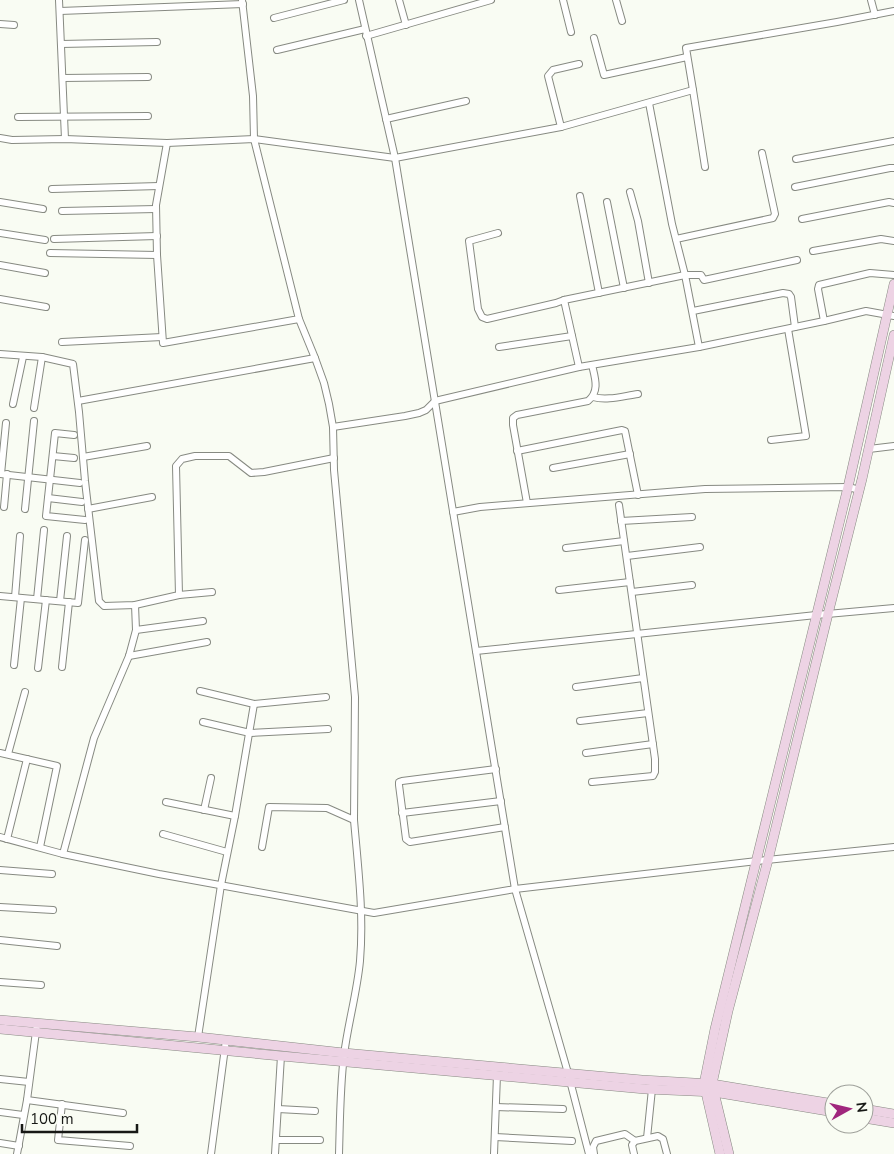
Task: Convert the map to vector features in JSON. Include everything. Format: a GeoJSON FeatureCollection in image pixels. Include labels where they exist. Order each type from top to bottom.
{"type":"FeatureCollection","features":[{"type":"Feature","properties":{"kind":"street"},"geometry":{"type":"LineString","coordinates":[[60,0],[65,140]]}},
{"type":"Feature","properties":{"kind":"street"},"geometry":{"type":"LineString","coordinates":[[274,18],[344,0]]}},
{"type":"Feature","properties":{"kind":"street"},"geometry":{"type":"LineString","coordinates":[[359,0],[395,158],[515,889],[589,1154]]}},
{"type":"Feature","properties":{"kind":"street"},"geometry":{"type":"LineString","coordinates":[[398,0],[406,25]]}},
{"type":"Feature","properties":{"kind":"street"},"geometry":{"type":"LineString","coordinates":[[277,50],[406,25],[491,0]]}},
{"type":"Feature","properties":{"kind":"street"},"geometry":{"type":"LineString","coordinates":[[562,0],[571,32]]}},
{"type":"Feature","properties":{"kind":"street"},"geometry":{"type":"LineString","coordinates":[[616,0],[622,21]]}},
{"type":"Feature","properties":{"kind":"street"},"geometry":{"type":"LineString","coordinates":[[871,0],[875,15]]}},
{"type":"Feature","properties":{"kind":"street"},"geometry":{"type":"LineString","coordinates":[[60,10],[159,3],[243,2],[253,96],[254,139],[298,319],[324,383],[333,427],[334,458],[355,697],[354,820],[362,912],[357,986],[344,1057],[340,1154]]}},
{"type":"Feature","properties":{"kind":"street"},"geometry":{"type":"LineString","coordinates":[[706,168],[686,48],[894,11]]}},
{"type":"Feature","properties":{"kind":"street"},"geometry":{"type":"LineString","coordinates":[[0,24],[14,25]]}},
{"type":"Feature","properties":{"kind":"street"},"geometry":{"type":"LineString","coordinates":[[594,38],[604,75],[687,57]]}},
{"type":"Feature","properties":{"kind":"street"},"geometry":{"type":"LineString","coordinates":[[61,44],[157,42]]}},
{"type":"Feature","properties":{"kind":"street"},"geometry":{"type":"LineString","coordinates":[[561,127],[548,76],[552,70],[578,64]]}},
{"type":"Feature","properties":{"kind":"street"},"geometry":{"type":"LineString","coordinates":[[63,78],[148,77]]}},
{"type":"Feature","properties":{"kind":"street"},"geometry":{"type":"LineString","coordinates":[[0,138],[12,140],[167,143],[254,139],[395,158],[561,127],[693,90]]}},
{"type":"Feature","properties":{"kind":"street"},"geometry":{"type":"LineString","coordinates":[[386,120],[466,101]]}},
{"type":"Feature","properties":{"kind":"street"},"geometry":{"type":"LineString","coordinates":[[649,103],[672,224],[693,311],[699,347]]}},
{"type":"Feature","properties":{"kind":"street"},"geometry":{"type":"LineString","coordinates":[[18,117],[148,116]]}},
{"type":"Feature","properties":{"kind":"street"},"geometry":{"type":"LineString","coordinates":[[796,158],[894,141]]}},
{"type":"Feature","properties":{"kind":"street"},"geometry":{"type":"LineString","coordinates":[[167,143],[156,209],[162,343],[298,319]]}},
{"type":"Feature","properties":{"kind":"street"},"geometry":{"type":"LineString","coordinates":[[676,239],[773,218],[775,214],[762,154]]}},
{"type":"Feature","properties":{"kind":"street"},"geometry":{"type":"LineString","coordinates":[[795,187],[894,168]]}},
{"type":"Feature","properties":{"kind":"street"},"geometry":{"type":"LineString","coordinates":[[52,189],[159,186]]}},
{"type":"Feature","properties":{"kind":"street"},"geometry":{"type":"LineString","coordinates":[[630,192],[638,221],[649,283]]}},
{"type":"Feature","properties":{"kind":"street"},"geometry":{"type":"LineString","coordinates":[[580,196],[599,293]]}},
{"type":"Feature","properties":{"kind":"street"},"geometry":{"type":"LineString","coordinates":[[0,202],[43,209]]}},
{"type":"Feature","properties":{"kind":"street"},"geometry":{"type":"LineString","coordinates":[[607,202],[624,288]]}},
{"type":"Feature","properties":{"kind":"street"},"geometry":{"type":"LineString","coordinates":[[802,219],[889,202],[894,203]]}},
{"type":"Feature","properties":{"kind":"street"},"geometry":{"type":"LineString","coordinates":[[62,212],[156,209]]}},
{"type":"Feature","properties":{"kind":"street"},"geometry":{"type":"LineString","coordinates":[[0,233],[45,240]]}},
{"type":"Feature","properties":{"kind":"street"},"geometry":{"type":"LineString","coordinates":[[498,233],[469,241],[478,308],[482,317],[487,319],[564,300],[685,275],[702,275],[704,280],[797,260]]}},
{"type":"Feature","properties":{"kind":"street"},"geometry":{"type":"LineString","coordinates":[[54,239],[157,236]]}},
{"type":"Feature","properties":{"kind":"street"},"geometry":{"type":"LineString","coordinates":[[813,251],[881,239],[894,241]]}},
{"type":"Feature","properties":{"kind":"street"},"geometry":{"type":"LineString","coordinates":[[50,253],[157,255]]}},
{"type":"Feature","properties":{"kind":"street"},"geometry":{"type":"LineString","coordinates":[[0,265],[45,273]]}},
{"type":"Feature","properties":{"kind":"street"},"geometry":{"type":"LineString","coordinates":[[824,322],[818,289],[819,285],[870,273],[894,275]]}},
{"type":"Feature","properties":{"kind":"street"},"geometry":{"type":"LineString","coordinates":[[720,1154],[709,1088],[715,1030],[891,315],[894,284]]}},
{"type":"Feature","properties":{"kind":"street"},"geometry":{"type":"LineString","coordinates":[[693,311],[783,293],[789,294],[791,297],[795,327]]}},
{"type":"Feature","properties":{"kind":"street"},"geometry":{"type":"LineString","coordinates":[[0,299],[46,307]]}},
{"type":"Feature","properties":{"kind":"street"},"geometry":{"type":"LineString","coordinates":[[564,300],[579,367]]}},
{"type":"Feature","properties":{"kind":"street"},"geometry":{"type":"LineString","coordinates":[[333,427],[419,413],[426,410],[435,401],[579,367],[699,347],[824,322],[866,311],[891,315]]}},
{"type":"Feature","properties":{"kind":"street"},"geometry":{"type":"LineString","coordinates":[[771,440],[806,436],[788,329]]}},
{"type":"Feature","properties":{"kind":"street"},"geometry":{"type":"LineString","coordinates":[[730,1154],[709,1088],[860,490],[891,362],[894,335]]}},
{"type":"Feature","properties":{"kind":"street"},"geometry":{"type":"LineString","coordinates":[[499,347],[572,336]]}},
{"type":"Feature","properties":{"kind":"street"},"geometry":{"type":"LineString","coordinates":[[62,342],[162,337]]}},
{"type":"Feature","properties":{"kind":"street"},"geometry":{"type":"LineString","coordinates":[[0,354],[42,357],[72,364],[78,401],[99,601],[104,606],[135,605],[178,595],[212,592]]}},
{"type":"Feature","properties":{"kind":"street"},"geometry":{"type":"LineString","coordinates":[[13,404],[23,357]]}},
{"type":"Feature","properties":{"kind":"street"},"geometry":{"type":"LineString","coordinates":[[34,408],[42,357]]}},
{"type":"Feature","properties":{"kind":"street"},"geometry":{"type":"LineString","coordinates":[[78,401],[315,358]]}},
{"type":"Feature","properties":{"kind":"street"},"geometry":{"type":"LineString","coordinates":[[526,504],[512,418],[517,415],[588,401],[593,397],[596,389],[592,365]]}},
{"type":"Feature","properties":{"kind":"street"},"geometry":{"type":"LineString","coordinates":[[593,397],[603,399],[638,394]]}},
{"type":"Feature","properties":{"kind":"street"},"geometry":{"type":"LineString","coordinates":[[26,510],[34,421]]}},
{"type":"Feature","properties":{"kind":"street"},"geometry":{"type":"LineString","coordinates":[[4,507],[3,474],[6,423]]}},
{"type":"Feature","properties":{"kind":"street"},"geometry":{"type":"LineString","coordinates":[[517,451],[622,430],[624,431],[630,454],[638,495]]}},
{"type":"Feature","properties":{"kind":"street"},"geometry":{"type":"LineString","coordinates":[[74,435],[55,433],[46,516],[85,520]]}},
{"type":"Feature","properties":{"kind":"street"},"geometry":{"type":"LineString","coordinates":[[83,457],[147,446]]}},
{"type":"Feature","properties":{"kind":"street"},"geometry":{"type":"LineString","coordinates":[[869,449],[894,446]]}},
{"type":"Feature","properties":{"kind":"street"},"geometry":{"type":"LineString","coordinates":[[553,468],[630,454]]}},
{"type":"Feature","properties":{"kind":"street"},"geometry":{"type":"LineString","coordinates":[[52,456],[74,458]]}},
{"type":"Feature","properties":{"kind":"street"},"geometry":{"type":"LineString","coordinates":[[178,595],[176,466],[182,459],[195,456],[228,456],[251,473],[334,458]]}},
{"type":"Feature","properties":{"kind":"street"},"geometry":{"type":"LineString","coordinates":[[3,474],[80,483]]}},
{"type":"Feature","properties":{"kind":"street"},"geometry":{"type":"LineString","coordinates":[[453,512],[480,507],[705,489],[848,486],[860,490]]}},
{"type":"Feature","properties":{"kind":"street"},"geometry":{"type":"LineString","coordinates":[[88,509],[152,497]]}},
{"type":"Feature","properties":{"kind":"street"},"geometry":{"type":"LineString","coordinates":[[48,498],[82,502]]}},
{"type":"Feature","properties":{"kind":"street"},"geometry":{"type":"LineString","coordinates":[[592,782],[653,776],[656,772],[619,505]]}},
{"type":"Feature","properties":{"kind":"street"},"geometry":{"type":"LineString","coordinates":[[621,521],[692,517]]}},
{"type":"Feature","properties":{"kind":"street"},"geometry":{"type":"LineString","coordinates":[[37,599],[44,530]]}},
{"type":"Feature","properties":{"kind":"street"},"geometry":{"type":"LineString","coordinates":[[14,665],[20,536]]}},
{"type":"Feature","properties":{"kind":"street"},"geometry":{"type":"LineString","coordinates":[[60,601],[67,536]]}},
{"type":"Feature","properties":{"kind":"street"},"geometry":{"type":"LineString","coordinates":[[0,596],[78,603],[85,540]]}},
{"type":"Feature","properties":{"kind":"street"},"geometry":{"type":"LineString","coordinates":[[566,548],[624,541]]}},
{"type":"Feature","properties":{"kind":"street"},"geometry":{"type":"LineString","coordinates":[[626,556],[700,547]]}},
{"type":"Feature","properties":{"kind":"street"},"geometry":{"type":"LineString","coordinates":[[559,590],[630,582]]}},
{"type":"Feature","properties":{"kind":"street"},"geometry":{"type":"LineString","coordinates":[[632,592],[692,585]]}},
{"type":"Feature","properties":{"kind":"street"},"geometry":{"type":"LineString","coordinates":[[38,668],[46,600]]}},
{"type":"Feature","properties":{"kind":"street"},"geometry":{"type":"LineString","coordinates":[[62,667],[69,602]]}},
{"type":"Feature","properties":{"kind":"street"},"geometry":{"type":"LineString","coordinates":[[63,854],[94,738],[129,656],[136,630],[135,605]]}},
{"type":"Feature","properties":{"kind":"street"},"geometry":{"type":"LineString","coordinates":[[476,651],[894,608]]}},
{"type":"Feature","properties":{"kind":"street"},"geometry":{"type":"LineString","coordinates":[[136,630],[203,621]]}},
{"type":"Feature","properties":{"kind":"street"},"geometry":{"type":"LineString","coordinates":[[129,656],[207,642]]}},
{"type":"Feature","properties":{"kind":"street"},"geometry":{"type":"LineString","coordinates":[[576,687],[643,678]]}},
{"type":"Feature","properties":{"kind":"street"},"geometry":{"type":"LineString","coordinates":[[200,691],[254,704],[326,697]]}},
{"type":"Feature","properties":{"kind":"street"},"geometry":{"type":"LineString","coordinates":[[8,754],[24,692]]}},
{"type":"Feature","properties":{"kind":"street"},"geometry":{"type":"LineString","coordinates":[[198,1037],[221,885],[254,704]]}},
{"type":"Feature","properties":{"kind":"street"},"geometry":{"type":"LineString","coordinates":[[580,721],[648,713]]}},
{"type":"Feature","properties":{"kind":"street"},"geometry":{"type":"LineString","coordinates":[[203,722],[250,733],[328,729]]}},
{"type":"Feature","properties":{"kind":"street"},"geometry":{"type":"LineString","coordinates":[[586,753],[653,744]]}},
{"type":"Feature","properties":{"kind":"street"},"geometry":{"type":"LineString","coordinates":[[0,753],[58,766],[40,847]]}},
{"type":"Feature","properties":{"kind":"street"},"geometry":{"type":"LineString","coordinates":[[26,759],[3,838],[63,854],[159,874],[362,912],[374,913],[515,889],[894,847]]}},
{"type":"Feature","properties":{"kind":"street"},"geometry":{"type":"LineString","coordinates":[[496,769],[399,782],[406,839],[410,842],[505,828]]}},
{"type":"Feature","properties":{"kind":"street"},"geometry":{"type":"LineString","coordinates":[[204,810],[211,778]]}},
{"type":"Feature","properties":{"kind":"street"},"geometry":{"type":"LineString","coordinates":[[402,812],[501,801]]}},
{"type":"Feature","properties":{"kind":"street"},"geometry":{"type":"LineString","coordinates":[[166,802],[235,816]]}},
{"type":"Feature","properties":{"kind":"street"},"geometry":{"type":"LineString","coordinates":[[262,846],[269,807],[327,808],[354,820]]}},
{"type":"Feature","properties":{"kind":"street"},"geometry":{"type":"LineString","coordinates":[[163,834],[228,852]]}},
{"type":"Feature","properties":{"kind":"street"},"geometry":{"type":"LineString","coordinates":[[0,870],[52,874]]}},
{"type":"Feature","properties":{"kind":"street"},"geometry":{"type":"LineString","coordinates":[[0,907],[53,910]]}},
{"type":"Feature","properties":{"kind":"street"},"geometry":{"type":"LineString","coordinates":[[0,940],[57,946]]}},
{"type":"Feature","properties":{"kind":"street"},"geometry":{"type":"LineString","coordinates":[[0,982],[41,985]]}},
{"type":"Feature","properties":{"kind":"street"},"geometry":{"type":"LineString","coordinates":[[0,1020],[36,1028],[281,1056],[344,1057],[709,1088],[824,1103]]}},
{"type":"Feature","properties":{"kind":"street"},"geometry":{"type":"LineString","coordinates":[[0,1029],[36,1028],[198,1037],[497,1075],[569,1077],[652,1089],[709,1088],[824,1110]]}},
{"type":"Feature","properties":{"kind":"street"},"geometry":{"type":"LineString","coordinates":[[18,1154],[36,1028]]}},
{"type":"Feature","properties":{"kind":"street"},"geometry":{"type":"LineString","coordinates":[[211,1154],[226,1040]]}},
{"type":"Feature","properties":{"kind":"street"},"geometry":{"type":"LineString","coordinates":[[275,1154],[281,1056]]}},
{"type":"Feature","properties":{"kind":"street"},"geometry":{"type":"LineString","coordinates":[[494,1154],[497,1075]]}},
{"type":"Feature","properties":{"kind":"street"},"geometry":{"type":"LineString","coordinates":[[0,1079],[29,1082]]}},
{"type":"Feature","properties":{"kind":"street"},"geometry":{"type":"LineString","coordinates":[[647,1138],[652,1089]]}},
{"type":"Feature","properties":{"kind":"street"},"geometry":{"type":"LineString","coordinates":[[27,1100],[123,1113]]}},
{"type":"Feature","properties":{"kind":"street"},"geometry":{"type":"LineString","coordinates":[[62,1104],[58,1140],[130,1146]]}},
{"type":"Feature","properties":{"kind":"street"},"geometry":{"type":"LineString","coordinates":[[496,1107],[563,1108]]}},
{"type":"Feature","properties":{"kind":"street"},"geometry":{"type":"LineString","coordinates":[[278,1109],[315,1111]]}},
{"type":"Feature","properties":{"kind":"street"},"geometry":{"type":"LineString","coordinates":[[874,1111],[894,1114]]}},
{"type":"Feature","properties":{"kind":"street"},"geometry":{"type":"LineString","coordinates":[[0,1112],[24,1114]]}},
{"type":"Feature","properties":{"kind":"street"},"geometry":{"type":"LineString","coordinates":[[874,1120],[894,1123]]}},
{"type":"Feature","properties":{"kind":"street"},"geometry":{"type":"LineString","coordinates":[[594,1154],[592,1146],[596,1140],[625,1134],[635,1141]]}},
{"type":"Feature","properties":{"kind":"street"},"geometry":{"type":"LineString","coordinates":[[634,1154],[632,1145],[635,1141],[658,1136],[663,1139],[667,1154]]}},
{"type":"Feature","properties":{"kind":"street"},"geometry":{"type":"LineString","coordinates":[[495,1137],[572,1141]]}},
{"type":"Feature","properties":{"kind":"street"},"geometry":{"type":"LineString","coordinates":[[276,1140],[320,1140]]}},
{"type":"Feature","properties":{"kind":"street"},"geometry":{"type":"LineString","coordinates":[[0,1143],[18,1146]]}}]}
